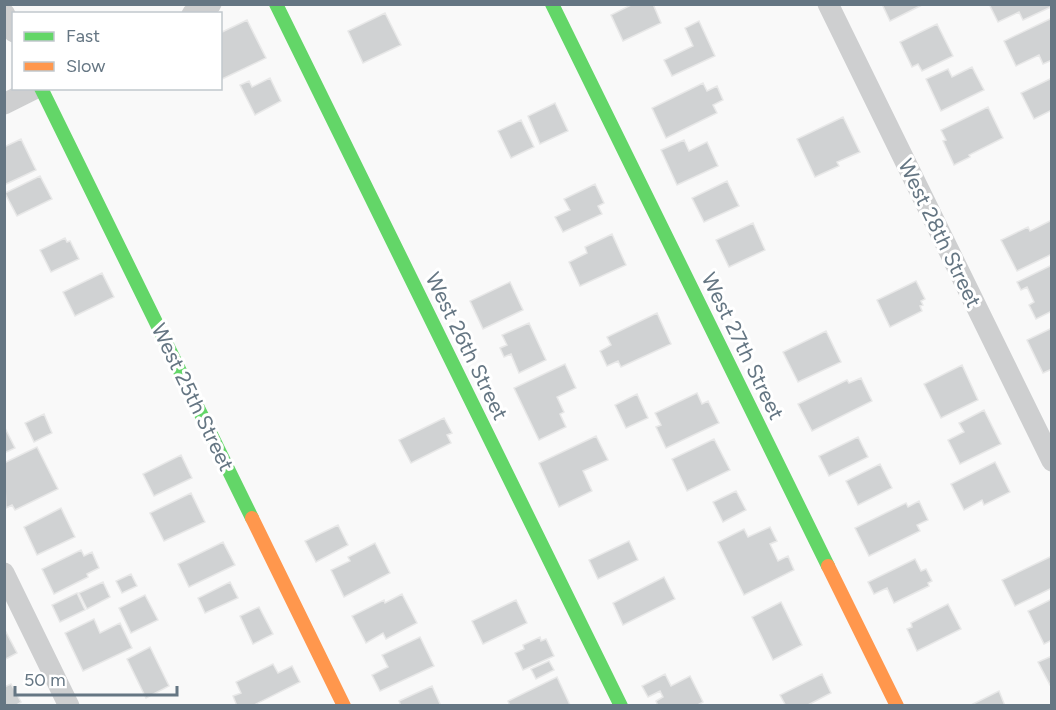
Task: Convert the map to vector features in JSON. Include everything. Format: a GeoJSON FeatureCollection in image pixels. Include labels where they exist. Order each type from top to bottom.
{"type":"FeatureCollection","features":[{"type":"Feature","properties":{"kind":"street"},"geometry":{"type":"LineString","coordinates":[[196,12],[211,4]]}},
{"type":"Feature","properties":{"kind":"street","name":"West 26th Street"},"geometry":{"type":"LineString","coordinates":[[276,4],[621,705]]}},
{"type":"Feature","properties":{"kind":"street","name":"West 27th Street"},"geometry":{"type":"LineString","coordinates":[[552,4],[897,705]]}},
{"type":"Feature","properties":{"kind":"street","name":"West 28th Street"},"geometry":{"type":"LineString","coordinates":[[828,4],[1052,460]]}},
{"type":"Feature","properties":{"kind":"street"},"geometry":{"type":"LineString","coordinates":[[4,13],[12,28]]}},
{"type":"Feature","properties":{"kind":"street"},"geometry":{"type":"LineString","coordinates":[[4,104],[32,90]]}},
{"type":"Feature","properties":{"kind":"street","name":"West 25th Street"},"geometry":{"type":"LineString","coordinates":[[42,90],[344,705]]}},
{"type":"Feature","properties":{"kind":"street"},"geometry":{"type":"LineString","coordinates":[[4,573],[69,705]]}},
{"type":"Feature","properties":{"kind":"building"},"geometry":{"type":"Polygon","coordinates":[[[633,4],[653,4],[661,23],[623,41],[611,15],[633,4]]]}},
{"type":"Feature","properties":{"kind":"building"},"geometry":{"type":"Polygon","coordinates":[[[882,4],[924,4],[890,21],[882,4]]]}},
{"type":"Feature","properties":{"kind":"building"},"geometry":{"type":"Polygon","coordinates":[[[989,4],[1049,4],[1051,7],[1023,20],[1019,12],[998,22],[989,4]]]}},
{"type":"Feature","properties":{"kind":"building"},"geometry":{"type":"Polygon","coordinates":[[[385,13],[401,45],[363,63],[348,31],[385,13]]]}},
{"type":"Feature","properties":{"kind":"building"},"geometry":{"type":"Polygon","coordinates":[[[1052,18],[1052,60],[1043,64],[1039,55],[1016,66],[1004,41],[1052,18]]]}},
{"type":"Feature","properties":{"kind":"building"},"geometry":{"type":"Polygon","coordinates":[[[247,20],[266,58],[222,79],[222,32],[247,20]]]}},
{"type":"Feature","properties":{"kind":"building"},"geometry":{"type":"Polygon","coordinates":[[[699,21],[715,56],[672,76],[664,60],[693,46],[685,28],[699,21]]]}},
{"type":"Feature","properties":{"kind":"building"},"geometry":{"type":"Polygon","coordinates":[[[937,24],[953,56],[922,71],[918,64],[912,67],[900,42],[937,24]]]}},
{"type":"Feature","properties":{"kind":"building"},"geometry":{"type":"Polygon","coordinates":[[[972,67],[984,90],[941,111],[926,79],[948,69],[952,77],[972,67]]]}},
{"type":"Feature","properties":{"kind":"building"},"geometry":{"type":"Polygon","coordinates":[[[270,78],[281,101],[255,115],[240,85],[249,81],[252,87],[270,78]]]}},
{"type":"Feature","properties":{"kind":"building"},"geometry":{"type":"Polygon","coordinates":[[[1052,78],[1052,110],[1034,119],[1021,93],[1052,78]]]}},
{"type":"Feature","properties":{"kind":"building"},"geometry":{"type":"Polygon","coordinates":[[[703,83],[707,91],[717,86],[723,100],[713,105],[717,113],[666,138],[652,108],[703,83]]]}},
{"type":"Feature","properties":{"kind":"building"},"geometry":{"type":"Polygon","coordinates":[[[555,103],[568,131],[540,144],[528,116],[555,103]]]}},
{"type":"Feature","properties":{"kind":"building"},"geometry":{"type":"Polygon","coordinates":[[[988,107],[1003,138],[954,165],[943,141],[946,140],[941,130],[988,107]]]}},
{"type":"Feature","properties":{"kind":"building"},"geometry":{"type":"Polygon","coordinates":[[[843,117],[860,152],[837,162],[839,166],[815,177],[797,139],[843,117]]]}},
{"type":"Feature","properties":{"kind":"building"},"geometry":{"type":"Polygon","coordinates":[[[521,120],[534,147],[511,158],[498,131],[521,120]]]}},
{"type":"Feature","properties":{"kind":"building"},"geometry":{"type":"Polygon","coordinates":[[[21,139],[36,170],[4,185],[4,147],[21,139]]]}},
{"type":"Feature","properties":{"kind":"building"},"geometry":{"type":"Polygon","coordinates":[[[684,140],[689,151],[707,142],[718,166],[677,185],[661,150],[684,140]]]}},
{"type":"Feature","properties":{"kind":"building"},"geometry":{"type":"Polygon","coordinates":[[[40,176],[52,199],[17,216],[5,193],[40,176]]]}},
{"type":"Feature","properties":{"kind":"building"},"geometry":{"type":"Polygon","coordinates":[[[727,181],[739,206],[704,222],[692,198],[727,181]]]}},
{"type":"Feature","properties":{"kind":"building"},"geometry":{"type":"Polygon","coordinates":[[[595,184],[604,203],[598,206],[602,214],[563,232],[555,217],[570,210],[564,199],[595,184]]]}},
{"type":"Feature","properties":{"kind":"building"},"geometry":{"type":"Polygon","coordinates":[[[1052,220],[1052,254],[1017,271],[1001,240],[1028,227],[1030,231],[1052,220]]]}},
{"type":"Feature","properties":{"kind":"building"},"geometry":{"type":"Polygon","coordinates":[[[753,223],[765,250],[729,267],[716,240],[753,223]]]}},
{"type":"Feature","properties":{"kind":"building"},"geometry":{"type":"Polygon","coordinates":[[[612,234],[626,265],[580,286],[569,262],[587,253],[585,247],[612,234]]]}},
{"type":"Feature","properties":{"kind":"building"},"geometry":{"type":"Polygon","coordinates":[[[65,238],[67,242],[70,241],[79,259],[51,272],[40,250],[65,238]]]}},
{"type":"Feature","properties":{"kind":"building"},"geometry":{"type":"Polygon","coordinates":[[[1052,265],[1052,311],[1036,319],[1029,305],[1034,302],[1027,287],[1021,290],[1017,282],[1052,265]]]}},
{"type":"Feature","properties":{"kind":"building"},"geometry":{"type":"Polygon","coordinates":[[[102,273],[114,297],[75,316],[63,292],[102,273]]]}},
{"type":"Feature","properties":{"kind":"building"},"geometry":{"type":"Polygon","coordinates":[[[916,281],[925,299],[921,301],[922,311],[890,327],[877,300],[916,281]]]}},
{"type":"Feature","properties":{"kind":"building"},"geometry":{"type":"Polygon","coordinates":[[[510,282],[523,310],[483,329],[470,301],[510,282]]]}},
{"type":"Feature","properties":{"kind":"building"},"geometry":{"type":"Polygon","coordinates":[[[657,313],[671,344],[621,367],[618,361],[607,366],[600,351],[611,345],[607,337],[657,313]]]}},
{"type":"Feature","properties":{"kind":"building"},"geometry":{"type":"Polygon","coordinates":[[[529,323],[546,360],[519,373],[511,354],[504,357],[500,348],[507,345],[502,335],[529,323]]]}},
{"type":"Feature","properties":{"kind":"building"},"geometry":{"type":"Polygon","coordinates":[[[1052,328],[1052,369],[1043,373],[1027,340],[1052,328]]]}},
{"type":"Feature","properties":{"kind":"building"},"geometry":{"type":"Polygon","coordinates":[[[826,331],[841,362],[798,382],[783,352],[826,331]]]}},
{"type":"Feature","properties":{"kind":"building"},"geometry":{"type":"Polygon","coordinates":[[[565,364],[576,388],[557,397],[564,412],[560,414],[566,427],[539,440],[514,388],[565,364]]]}},
{"type":"Feature","properties":{"kind":"building"},"geometry":{"type":"Polygon","coordinates":[[[962,365],[978,400],[941,418],[924,384],[962,365]]]}},
{"type":"Feature","properties":{"kind":"building"},"geometry":{"type":"Polygon","coordinates":[[[861,378],[872,401],[812,431],[798,404],[847,380],[849,383],[861,378]]]}},
{"type":"Feature","properties":{"kind":"building"},"geometry":{"type":"Polygon","coordinates":[[[697,393],[702,404],[708,401],[719,423],[666,448],[656,427],[661,425],[655,413],[697,393]]]}},
{"type":"Feature","properties":{"kind":"building"},"geometry":{"type":"Polygon","coordinates":[[[637,394],[648,418],[626,428],[615,405],[637,394]]]}},
{"type":"Feature","properties":{"kind":"building"},"geometry":{"type":"Polygon","coordinates":[[[984,410],[1001,444],[960,464],[948,440],[964,432],[959,423],[984,410]]]}},
{"type":"Feature","properties":{"kind":"building"},"geometry":{"type":"Polygon","coordinates":[[[44,414],[52,433],[34,442],[25,423],[44,414]]]}},
{"type":"Feature","properties":{"kind":"building"},"geometry":{"type":"Polygon","coordinates":[[[444,418],[452,433],[447,435],[451,443],[411,463],[399,440],[444,418]]]}},
{"type":"Feature","properties":{"kind":"building"},"geometry":{"type":"Polygon","coordinates":[[[4,426],[15,448],[4,453],[4,426]]]}},
{"type":"Feature","properties":{"kind":"building"},"geometry":{"type":"Polygon","coordinates":[[[596,436],[608,460],[583,471],[592,491],[559,507],[539,463],[596,436]]]}},
{"type":"Feature","properties":{"kind":"building"},"geometry":{"type":"Polygon","coordinates":[[[858,437],[868,457],[829,476],[819,456],[858,437]]]}},
{"type":"Feature","properties":{"kind":"building"},"geometry":{"type":"Polygon","coordinates":[[[714,439],[730,470],[687,491],[672,459],[714,439]]]}},
{"type":"Feature","properties":{"kind":"building"},"geometry":{"type":"Polygon","coordinates":[[[37,447],[58,489],[15,510],[12,505],[6,508],[4,463],[37,447]]]}},
{"type":"Feature","properties":{"kind":"building"},"geometry":{"type":"Polygon","coordinates":[[[181,455],[192,478],[154,496],[143,474],[181,455]]]}},
{"type":"Feature","properties":{"kind":"building"},"geometry":{"type":"Polygon","coordinates":[[[995,462],[1010,492],[984,505],[982,500],[964,510],[951,484],[995,462]]]}},
{"type":"Feature","properties":{"kind":"building"},"geometry":{"type":"Polygon","coordinates":[[[880,464],[892,488],[858,505],[846,481],[880,464]]]}},
{"type":"Feature","properties":{"kind":"building"},"geometry":{"type":"Polygon","coordinates":[[[736,491],[746,510],[723,522],[713,502],[736,491]]]}},
{"type":"Feature","properties":{"kind":"building"},"geometry":{"type":"Polygon","coordinates":[[[191,493],[205,522],[164,541],[150,513],[191,493]]]}},
{"type":"Feature","properties":{"kind":"building"},"geometry":{"type":"Polygon","coordinates":[[[919,501],[928,520],[917,525],[920,531],[869,556],[855,528],[906,503],[908,507],[919,501]]]}},
{"type":"Feature","properties":{"kind":"building"},"geometry":{"type":"Polygon","coordinates":[[[61,508],[75,537],[37,555],[24,527],[61,508]]]}},
{"type":"Feature","properties":{"kind":"building"},"geometry":{"type":"Polygon","coordinates":[[[338,525],[348,545],[316,562],[305,541],[338,525]]]}},
{"type":"Feature","properties":{"kind":"building"},"geometry":{"type":"Polygon","coordinates":[[[770,527],[777,541],[770,544],[778,561],[788,556],[794,570],[744,595],[718,542],[744,529],[748,537],[770,527]]]}},
{"type":"Feature","properties":{"kind":"building"},"geometry":{"type":"Polygon","coordinates":[[[629,541],[638,560],[598,579],[589,560],[629,541]]]}},
{"type":"Feature","properties":{"kind":"building"},"geometry":{"type":"Polygon","coordinates":[[[223,542],[235,565],[189,587],[178,564],[223,542]]]}},
{"type":"Feature","properties":{"kind":"building"},"geometry":{"type":"Polygon","coordinates":[[[375,543],[390,573],[344,597],[331,570],[350,561],[348,557],[375,543]]]}},
{"type":"Feature","properties":{"kind":"building"},"geometry":{"type":"Polygon","coordinates":[[[81,550],[84,556],[92,552],[99,568],[87,574],[88,577],[54,594],[42,569],[81,550]]]}},
{"type":"Feature","properties":{"kind":"building"},"geometry":{"type":"Polygon","coordinates":[[[1052,556],[1052,588],[1015,606],[1002,580],[1052,556]]]}},
{"type":"Feature","properties":{"kind":"building"},"geometry":{"type":"Polygon","coordinates":[[[915,559],[921,571],[926,569],[932,581],[928,583],[929,586],[894,603],[887,588],[874,594],[868,582],[915,559]]]}},
{"type":"Feature","properties":{"kind":"building"},"geometry":{"type":"Polygon","coordinates":[[[131,574],[137,586],[122,593],[116,581],[131,574]]]}},
{"type":"Feature","properties":{"kind":"building"},"geometry":{"type":"Polygon","coordinates":[[[664,577],[675,599],[623,625],[613,603],[664,577]]]}},
{"type":"Feature","properties":{"kind":"building"},"geometry":{"type":"Polygon","coordinates":[[[103,582],[110,597],[87,609],[79,593],[103,582]]]}},
{"type":"Feature","properties":{"kind":"building"},"geometry":{"type":"Polygon","coordinates":[[[230,582],[238,598],[205,613],[198,598],[230,582]]]}},
{"type":"Feature","properties":{"kind":"building"},"geometry":{"type":"Polygon","coordinates":[[[77,593],[85,610],[60,622],[52,605],[77,593]]]}},
{"type":"Feature","properties":{"kind":"building"},"geometry":{"type":"Polygon","coordinates":[[[402,594],[417,623],[386,639],[383,633],[366,643],[352,616],[402,594]]]}},
{"type":"Feature","properties":{"kind":"building"},"geometry":{"type":"Polygon","coordinates":[[[145,595],[158,620],[131,633],[119,608],[145,595]]]}},
{"type":"Feature","properties":{"kind":"building"},"geometry":{"type":"Polygon","coordinates":[[[1052,599],[1052,640],[1044,644],[1028,611],[1052,599]]]}},
{"type":"Feature","properties":{"kind":"building"},"geometry":{"type":"Polygon","coordinates":[[[516,600],[527,623],[483,644],[472,621],[516,600]]]}},
{"type":"Feature","properties":{"kind":"building"},"geometry":{"type":"Polygon","coordinates":[[[781,602],[802,645],[773,660],[752,617],[781,602]]]}},
{"type":"Feature","properties":{"kind":"building"},"geometry":{"type":"Polygon","coordinates":[[[948,604],[961,629],[917,651],[907,629],[912,627],[911,623],[948,604]]]}},
{"type":"Feature","properties":{"kind":"building"},"geometry":{"type":"Polygon","coordinates":[[[259,607],[273,634],[253,644],[240,616],[259,607]]]}},
{"type":"Feature","properties":{"kind":"building"},"geometry":{"type":"Polygon","coordinates":[[[94,619],[100,633],[120,623],[132,648],[83,671],[65,633],[94,619]]]}},
{"type":"Feature","properties":{"kind":"building"},"geometry":{"type":"Polygon","coordinates":[[[6,632],[17,653],[4,660],[4,633],[6,632]]]}},
{"type":"Feature","properties":{"kind":"building"},"geometry":{"type":"Polygon","coordinates":[[[420,637],[434,666],[380,691],[372,675],[388,667],[382,655],[420,637]]]}},
{"type":"Feature","properties":{"kind":"building"},"geometry":{"type":"Polygon","coordinates":[[[540,637],[541,641],[546,639],[554,656],[523,670],[515,653],[524,649],[523,645],[540,637]]]}},
{"type":"Feature","properties":{"kind":"building"},"geometry":{"type":"Polygon","coordinates":[[[150,647],[169,686],[146,698],[127,659],[150,647]]]}},
{"type":"Feature","properties":{"kind":"building"},"geometry":{"type":"Polygon","coordinates":[[[1052,656],[1052,684],[1050,685],[1038,662],[1052,656]]]}},
{"type":"Feature","properties":{"kind":"building"},"geometry":{"type":"Polygon","coordinates":[[[549,661],[554,670],[536,679],[531,669],[549,661]]]}},
{"type":"Feature","properties":{"kind":"building"},"geometry":{"type":"Polygon","coordinates":[[[273,664],[278,673],[292,666],[300,682],[252,706],[237,706],[233,696],[241,693],[236,682],[273,664]]]}},
{"type":"Feature","properties":{"kind":"building"},"geometry":{"type":"Polygon","coordinates":[[[665,674],[671,686],[690,676],[703,702],[696,706],[658,706],[656,701],[663,697],[660,691],[648,697],[642,686],[665,674]]]}},
{"type":"Feature","properties":{"kind":"building"},"geometry":{"type":"Polygon","coordinates":[[[822,674],[831,693],[806,706],[786,706],[780,695],[822,674]]]}},
{"type":"Feature","properties":{"kind":"building"},"geometry":{"type":"Polygon","coordinates":[[[557,677],[570,705],[510,706],[508,701],[557,677]]]}},
{"type":"Feature","properties":{"kind":"building"},"geometry":{"type":"Polygon","coordinates":[[[11,684],[21,702],[15,706],[4,706],[4,687],[11,684]]]}},
{"type":"Feature","properties":{"kind":"building"},"geometry":{"type":"Polygon","coordinates":[[[432,686],[441,706],[401,706],[399,701],[432,686]]]}},
{"type":"Feature","properties":{"kind":"building"},"geometry":{"type":"Polygon","coordinates":[[[999,691],[1005,706],[969,706],[999,691]]]}},
{"type":"Feature","properties":{"kind":"traffic: fast"},"geometry":{"type":"LineString","coordinates":[[276,4],[621,706]]}},
{"type":"Feature","properties":{"kind":"traffic: fast"},"geometry":{"type":"LineString","coordinates":[[552,4],[828,566]]}},
{"type":"Feature","properties":{"kind":"traffic: fast"},"geometry":{"type":"LineString","coordinates":[[42,90],[252,518]]}},
{"type":"Feature","properties":{"kind":"traffic: slow"},"geometry":{"type":"LineString","coordinates":[[252,518],[344,706]]}},
{"type":"Feature","properties":{"kind":"traffic: slow"},"geometry":{"type":"LineString","coordinates":[[828,566],[897,706]]}}]}
